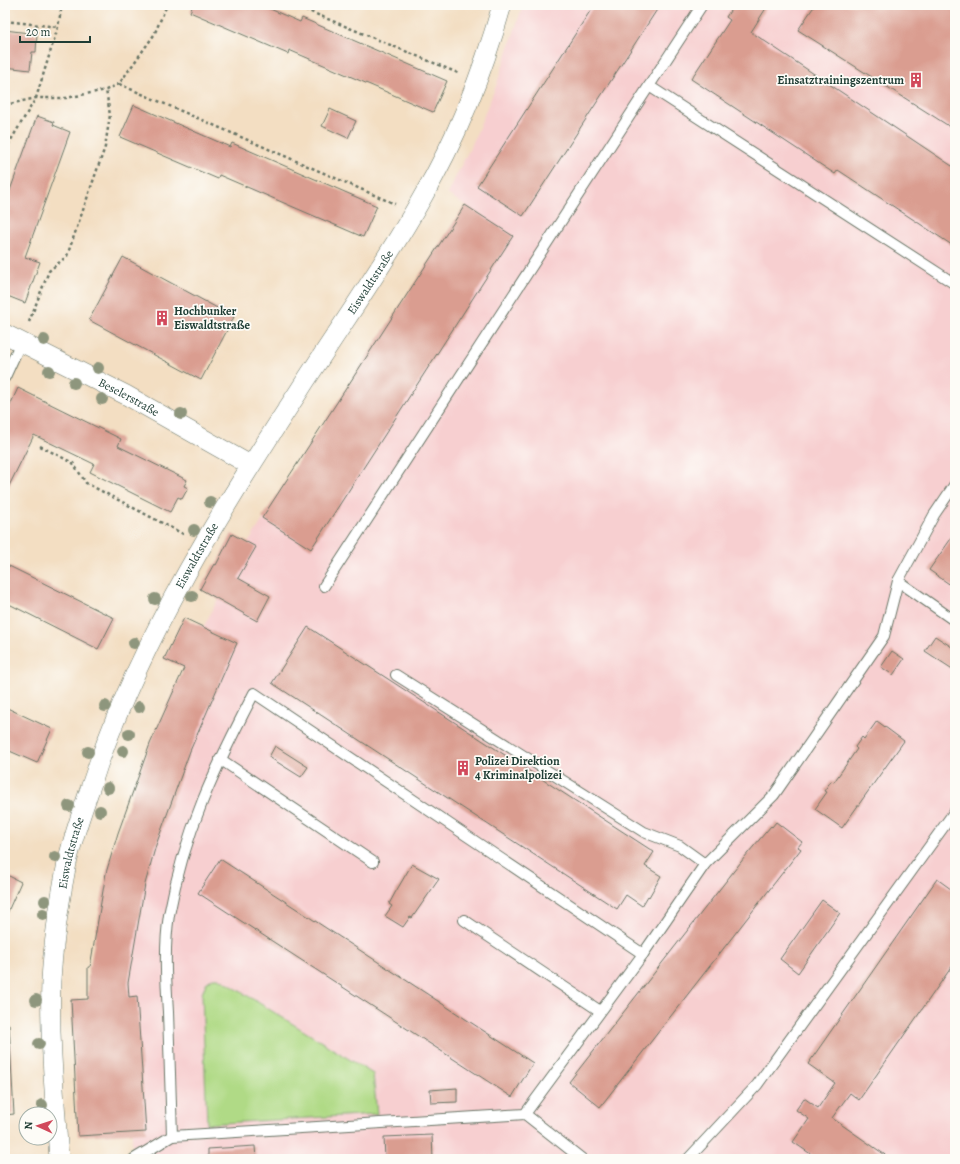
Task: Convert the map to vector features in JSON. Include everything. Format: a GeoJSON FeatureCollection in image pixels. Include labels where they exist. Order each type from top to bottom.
{"type":"FeatureCollection","features":[{"type":"Feature","properties":{"kind":"street","name":"Eiswaldtstraße"},"geometry":{"type":"LineString","coordinates":[[59,1159],[51,1022],[51,981],[56,926],[67,864],[84,807],[104,749],[133,677],[179,584],[250,465],[423,198],[456,131],[487,58],[502,5]]}},
{"type":"Feature","properties":{"kind":"street","name":"Beselerstraße"},"geometry":{"type":"LineString","coordinates":[[13,338],[126,395],[250,465]]}},
{"type":"Feature","properties":{"kind":"lane"},"geometry":{"type":"LineString","coordinates":[[324,586],[702,5]]}},
{"type":"Feature","properties":{"kind":"lane"},"geometry":{"type":"LineString","coordinates":[[649,86],[955,284]]}},
{"type":"Feature","properties":{"kind":"lane"},"geometry":{"type":"LineString","coordinates":[[5,377],[13,338]]}},
{"type":"Feature","properties":{"kind":"lane"},"geometry":{"type":"LineString","coordinates":[[524,1114],[643,954],[706,864],[774,795],[884,636],[898,581],[934,515],[955,484]]}},
{"type":"Feature","properties":{"kind":"lane"},"geometry":{"type":"LineString","coordinates":[[898,581],[955,621]]}},
{"type":"Feature","properties":{"kind":"lane"},"geometry":{"type":"LineString","coordinates":[[396,675],[644,832],[680,846],[706,864]]}},
{"type":"Feature","properties":{"kind":"lane"},"geometry":{"type":"LineString","coordinates":[[172,1136],[166,971],[169,916],[184,853],[200,806],[220,759],[254,693],[643,954]]}},
{"type":"Feature","properties":{"kind":"lane"},"geometry":{"type":"LineString","coordinates":[[220,759],[373,862]]}},
{"type":"Feature","properties":{"kind":"lane"},"geometry":{"type":"LineString","coordinates":[[688,1159],[757,1085],[955,811]]}},
{"type":"Feature","properties":{"kind":"lane"},"geometry":{"type":"LineString","coordinates":[[464,920],[600,1010]]}},
{"type":"Feature","properties":{"kind":"lane"},"geometry":{"type":"LineString","coordinates":[[134,1159],[172,1136],[524,1114],[582,1159]]}},
{"type":"Feature","properties":{"kind":"path"},"geometry":{"type":"LineString","coordinates":[[5,150],[36,98],[58,27],[62,5]]}},
{"type":"Feature","properties":{"kind":"path"},"geometry":{"type":"LineString","coordinates":[[5,105],[36,98],[66,98],[106,90],[118,84],[154,35],[167,5]]}},
{"type":"Feature","properties":{"kind":"path"},"geometry":{"type":"LineString","coordinates":[[294,5],[460,73]]}},
{"type":"Feature","properties":{"kind":"path"},"geometry":{"type":"LineString","coordinates":[[5,21],[58,27]]}},
{"type":"Feature","properties":{"kind":"path"},"geometry":{"type":"LineString","coordinates":[[118,84],[398,205]]}},
{"type":"Feature","properties":{"kind":"path"},"geometry":{"type":"LineString","coordinates":[[13,338],[49,271],[67,256],[105,147],[110,115],[106,90]]}},
{"type":"Feature","properties":{"kind":"path"},"geometry":{"type":"LineString","coordinates":[[40,446],[73,463],[86,483],[186,535]]}},
{"type":"Feature","properties":{"kind":"shaded area"},"geometry":{"type":"Polygon","coordinates":[[[523,5],[955,5],[955,1159],[132,1159],[132,1133],[78,1136],[71,1000],[88,999],[88,967],[90,967],[106,873],[118,833],[150,744],[184,668],[164,659],[184,618],[204,626],[218,599],[200,589],[214,564],[216,565],[232,534],[248,543],[465,205],[447,194],[473,142],[496,86],[523,5]]]}},
{"type":"Feature","properties":{"kind":"green space"},"geometry":{"type":"Polygon","coordinates":[[[213,978],[219,978],[373,1074],[377,1114],[207,1124],[202,994],[206,983],[213,978]]]}},
{"type":"Feature","properties":{"kind":"building"},"geometry":{"type":"Polygon","coordinates":[[[193,5],[261,5],[300,22],[302,18],[447,81],[433,112],[289,50],[288,54],[190,12],[193,5]]]}},
{"type":"Feature","properties":{"kind":"building"},"geometry":{"type":"Polygon","coordinates":[[[594,5],[660,5],[523,216],[477,186],[594,5]]]}},
{"type":"Feature","properties":{"kind":"building"},"geometry":{"type":"Polygon","coordinates":[[[734,5],[768,5],[751,32],[955,168],[955,247],[838,170],[835,174],[691,79],[730,20],[726,17],[734,5]]]}},
{"type":"Feature","properties":{"kind":"building","name":"Einsatztrainingszentrum"},"geometry":{"type":"Polygon","coordinates":[[[815,5],[955,5],[955,130],[798,30],[815,5]]]}},
{"type":"Feature","properties":{"kind":"building"},"geometry":{"type":"Polygon","coordinates":[[[5,30],[37,34],[36,52],[32,52],[30,70],[5,67],[5,30]]]}},
{"type":"Feature","properties":{"kind":"building"},"geometry":{"type":"Polygon","coordinates":[[[134,105],[230,147],[232,143],[377,206],[363,237],[219,175],[218,179],[120,137],[134,105]]]}},
{"type":"Feature","properties":{"kind":"building"},"geometry":{"type":"Polygon","coordinates":[[[330,109],[356,121],[348,138],[322,126],[330,109]]]}},
{"type":"Feature","properties":{"kind":"building"},"geometry":{"type":"Polygon","coordinates":[[[37,116],[54,122],[53,125],[70,132],[25,257],[40,262],[25,303],[5,295],[5,204],[37,116]]]}},
{"type":"Feature","properties":{"kind":"building"},"geometry":{"type":"Polygon","coordinates":[[[465,205],[513,236],[311,549],[262,518],[465,205]]]}},
{"type":"Feature","properties":{"kind":"building","name":"Hochbunker Eiswaldtstraße"},"geometry":{"type":"Polygon","coordinates":[[[123,257],[234,317],[201,380],[89,320],[123,257]]]}},
{"type":"Feature","properties":{"kind":"building"},"geometry":{"type":"Polygon","coordinates":[[[18,388],[121,439],[118,446],[187,480],[184,486],[188,488],[182,499],[178,497],[170,512],[90,472],[94,464],[34,435],[5,494],[5,416],[18,388]]]}},
{"type":"Feature","properties":{"kind":"building"},"geometry":{"type":"Polygon","coordinates":[[[955,533],[955,588],[929,570],[955,533]]]}},
{"type":"Feature","properties":{"kind":"building"},"geometry":{"type":"Polygon","coordinates":[[[232,534],[256,547],[238,578],[270,596],[257,621],[200,589],[214,564],[216,565],[232,534]]]}},
{"type":"Feature","properties":{"kind":"building"},"geometry":{"type":"Polygon","coordinates":[[[5,564],[114,618],[98,649],[5,602],[5,564]]]}},
{"type":"Feature","properties":{"kind":"building"},"geometry":{"type":"Polygon","coordinates":[[[184,618],[237,643],[190,751],[156,845],[145,884],[128,983],[129,997],[137,996],[146,1132],[78,1136],[71,1000],[88,999],[88,967],[90,967],[106,873],[118,833],[150,744],[184,668],[164,659],[184,618]]]}},
{"type":"Feature","properties":{"kind":"building","name":"Polizei Direktion 4 Kriminalpolizei"},"geometry":{"type":"Polygon","coordinates":[[[308,627],[654,852],[645,866],[661,876],[642,906],[626,895],[617,909],[272,683],[308,627]]]}},
{"type":"Feature","properties":{"kind":"building"},"geometry":{"type":"Polygon","coordinates":[[[935,636],[955,649],[954,670],[925,651],[935,636]]]}},
{"type":"Feature","properties":{"kind":"building"},"geometry":{"type":"Polygon","coordinates":[[[892,651],[904,659],[893,675],[881,667],[892,651]]]}},
{"type":"Feature","properties":{"kind":"building"},"geometry":{"type":"Polygon","coordinates":[[[5,707],[52,729],[37,763],[5,749],[5,707]]]}},
{"type":"Feature","properties":{"kind":"building"},"geometry":{"type":"Polygon","coordinates":[[[877,721],[904,741],[842,828],[815,809],[827,792],[824,791],[831,781],[834,782],[857,749],[855,747],[862,737],[864,739],[877,721]]]}},
{"type":"Feature","properties":{"kind":"building"},"geometry":{"type":"Polygon","coordinates":[[[275,746],[308,767],[301,777],[269,757],[275,746]]]}},
{"type":"Feature","properties":{"kind":"building"},"geometry":{"type":"Polygon","coordinates":[[[776,822],[802,842],[798,847],[801,849],[600,1107],[569,1082],[748,853],[776,822]]]}},
{"type":"Feature","properties":{"kind":"building"},"geometry":{"type":"Polygon","coordinates":[[[220,859],[533,1063],[512,1097],[198,893],[220,859]]]}},
{"type":"Feature","properties":{"kind":"building"},"geometry":{"type":"Polygon","coordinates":[[[412,864],[439,879],[412,918],[410,917],[403,927],[385,916],[392,906],[389,904],[412,864]]]}},
{"type":"Feature","properties":{"kind":"building"},"geometry":{"type":"Polygon","coordinates":[[[5,874],[21,882],[5,918],[5,874]]]}},
{"type":"Feature","properties":{"kind":"building"},"geometry":{"type":"Polygon","coordinates":[[[937,879],[955,892],[955,962],[859,1100],[850,1093],[832,1118],[891,1159],[818,1159],[793,1142],[809,1119],[796,1110],[804,1098],[818,1108],[835,1083],[808,1064],[937,879]]]}},
{"type":"Feature","properties":{"kind":"building"},"geometry":{"type":"Polygon","coordinates":[[[822,900],[840,913],[798,973],[780,959],[822,900]]]}},
{"type":"Feature","properties":{"kind":"building"},"geometry":{"type":"Polygon","coordinates":[[[5,1023],[9,1024],[14,1114],[5,1115],[5,1023]]]}},
{"type":"Feature","properties":{"kind":"building"},"geometry":{"type":"Polygon","coordinates":[[[457,1088],[457,1102],[431,1103],[430,1090],[457,1088]]]}},
{"type":"Feature","properties":{"kind":"building"},"geometry":{"type":"Polygon","coordinates":[[[432,1135],[433,1159],[385,1159],[384,1137],[432,1135]]]}},
{"type":"Feature","properties":{"kind":"building"},"geometry":{"type":"Polygon","coordinates":[[[255,1146],[256,1159],[208,1159],[208,1149],[255,1146]]]}},
{"type":"Feature","properties":{"kind":"place","name":"Einsatztrainingszentrum"},"geometry":{"type":"Point","coordinates":[916,80]}},
{"type":"Feature","properties":{"kind":"place","name":"Hochbunker Eiswaldtstraße"},"geometry":{"type":"Point","coordinates":[162,318]}},
{"type":"Feature","properties":{"kind":"place","name":"Polizei Direktion 4 Kriminalpolizei"},"geometry":{"type":"Point","coordinates":[463,768]}}]}
